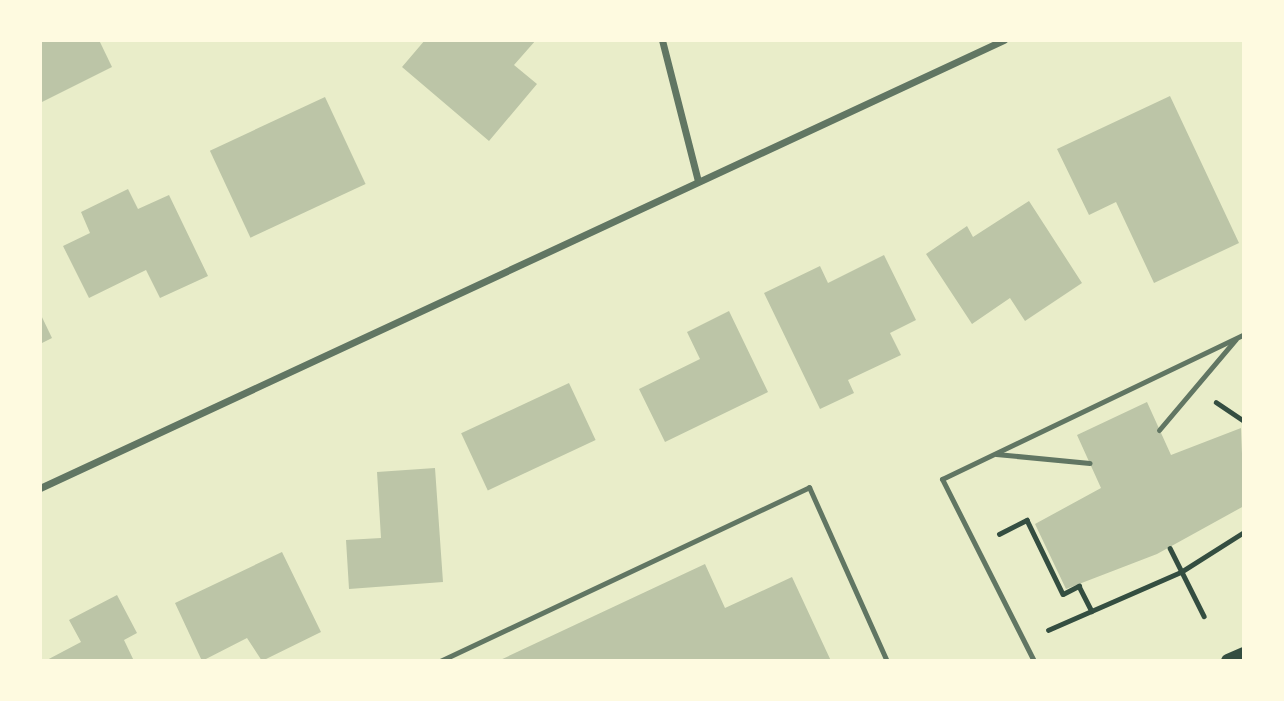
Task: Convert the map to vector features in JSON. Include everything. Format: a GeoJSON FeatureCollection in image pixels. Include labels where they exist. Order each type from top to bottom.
{"type":"FeatureCollection","features":[{"type":"Feature","properties":{"kind":"main road"},"geometry":{"type":"LineString","coordinates":[[1228,661],[1244,654]]}},
{"type":"Feature","properties":{"kind":"street"},"geometry":{"type":"LineString","coordinates":[[662,40],[698,181]]}},
{"type":"Feature","properties":{"kind":"street"},"geometry":{"type":"LineString","coordinates":[[40,488],[1004,40]]}},
{"type":"Feature","properties":{"kind":"lane"},"geometry":{"type":"LineString","coordinates":[[1159,430],[1241,336]]}},
{"type":"Feature","properties":{"kind":"lane"},"geometry":{"type":"LineString","coordinates":[[1034,661],[942,479],[1241,336]]}},
{"type":"Feature","properties":{"kind":"lane"},"geometry":{"type":"LineString","coordinates":[[993,454],[1090,463]]}},
{"type":"Feature","properties":{"kind":"lane"},"geometry":{"type":"LineString","coordinates":[[440,661],[809,487],[887,661]]}},
{"type":"Feature","properties":{"kind":"path"},"geometry":{"type":"LineString","coordinates":[[976,544],[1027,520],[1063,594],[1079,586],[1092,611]]}},
{"type":"Feature","properties":{"kind":"path"},"geometry":{"type":"LineString","coordinates":[[1025,641],[1181,572],[1244,532]]}},
{"type":"Feature","properties":{"kind":"path"},"geometry":{"type":"LineString","coordinates":[[1170,548],[1204,616]]}},
{"type":"Feature","properties":{"kind":"building"},"geometry":{"type":"Polygon","coordinates":[[[40,40],[99,40],[112,67],[40,103],[40,40]]]}},
{"type":"Feature","properties":{"kind":"building"},"geometry":{"type":"Polygon","coordinates":[[[425,40],[536,40],[514,65],[537,84],[489,141],[402,67],[425,40]]]}},
{"type":"Feature","properties":{"kind":"building"},"geometry":{"type":"Polygon","coordinates":[[[1170,96],[1239,243],[1154,283],[1116,202],[1089,215],[1057,149],[1170,96]]]}},
{"type":"Feature","properties":{"kind":"building"},"geometry":{"type":"Polygon","coordinates":[[[325,97],[366,184],[250,238],[210,151],[325,97]]]}},
{"type":"Feature","properties":{"kind":"building"},"geometry":{"type":"Polygon","coordinates":[[[128,189],[138,209],[169,195],[208,276],[160,298],[146,270],[89,298],[63,246],[90,233],[81,212],[128,189]]]}},
{"type":"Feature","properties":{"kind":"building"},"geometry":{"type":"Polygon","coordinates":[[[1029,201],[1082,283],[1025,321],[1010,298],[972,324],[926,254],[967,226],[973,237],[1029,201]]]}},
{"type":"Feature","properties":{"kind":"building"},"geometry":{"type":"Polygon","coordinates":[[[884,255],[916,320],[890,333],[901,355],[848,380],[854,393],[820,409],[764,293],[820,266],[828,283],[884,255]]]}},
{"type":"Feature","properties":{"kind":"building"},"geometry":{"type":"Polygon","coordinates":[[[729,311],[768,392],[665,442],[639,389],[700,359],[687,332],[729,311]]]}},
{"type":"Feature","properties":{"kind":"building"},"geometry":{"type":"Polygon","coordinates":[[[40,313],[52,338],[40,344],[40,313]]]}},
{"type":"Feature","properties":{"kind":"building"},"geometry":{"type":"Polygon","coordinates":[[[569,383],[596,440],[488,490],[461,433],[569,383]]]}},
{"type":"Feature","properties":{"kind":"building"},"geometry":{"type":"Polygon","coordinates":[[[1147,402],[1171,455],[1241,428],[1244,506],[1157,554],[1066,589],[1035,524],[1101,488],[1077,435],[1147,402]]]}},
{"type":"Feature","properties":{"kind":"building"},"geometry":{"type":"Polygon","coordinates":[[[435,468],[443,582],[349,589],[346,540],[381,538],[377,472],[435,468]]]}},
{"type":"Feature","properties":{"kind":"building"},"geometry":{"type":"Polygon","coordinates":[[[282,552],[321,632],[262,661],[247,638],[202,661],[175,603],[282,552]]]}},
{"type":"Feature","properties":{"kind":"building"},"geometry":{"type":"Polygon","coordinates":[[[705,564],[725,608],[792,577],[831,661],[498,661],[705,564]]]}},
{"type":"Feature","properties":{"kind":"building"},"geometry":{"type":"Polygon","coordinates":[[[117,595],[137,633],[124,640],[134,661],[45,661],[81,642],[69,620],[117,595]]]}}]}
